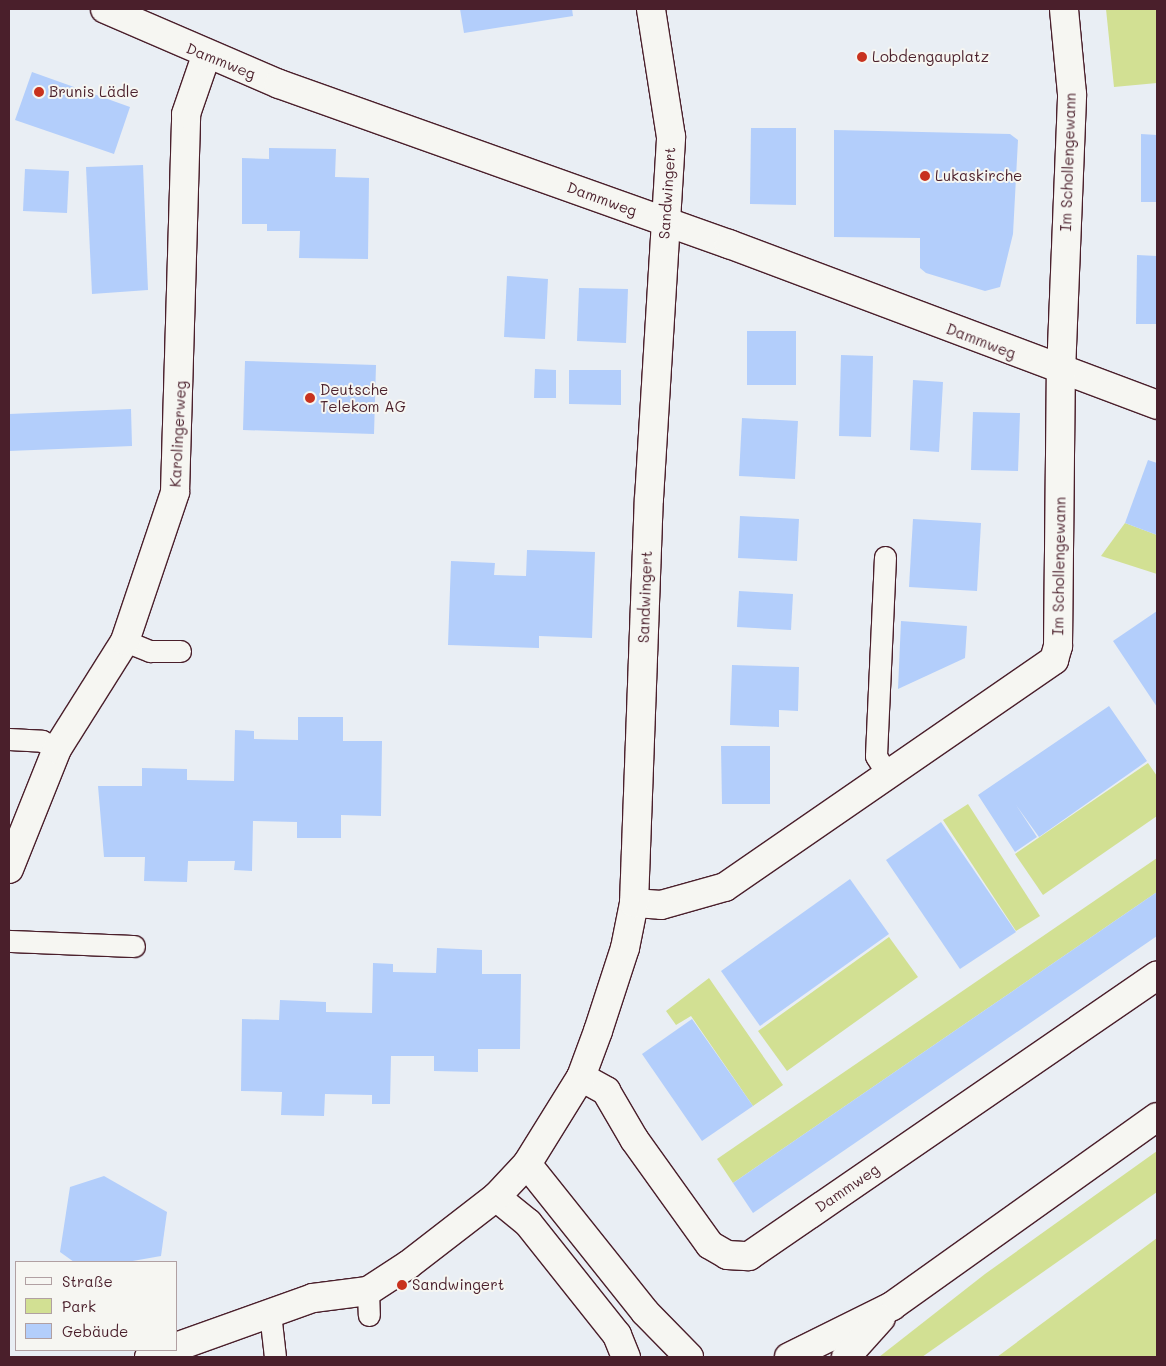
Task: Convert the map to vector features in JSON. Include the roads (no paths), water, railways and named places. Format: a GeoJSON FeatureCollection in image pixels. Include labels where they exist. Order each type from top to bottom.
{"type":"FeatureCollection","features":[{"type":"Feature","properties":{"kind":"street","name":"Dammweg"},"geometry":{"type":"LineString","coordinates":[[105,9],[206,56],[664,223],[1061,372],[1157,405]]}},
{"type":"Feature","properties":{"kind":"street","name":"Sandwingert"},"geometry":{"type":"LineString","coordinates":[[178,1347],[312,1298],[368,1303],[496,1196],[527,1164],[581,1077],[626,948],[634,903],[664,223],[671,137],[651,9]]}},
{"type":"Feature","properties":{"kind":"street","name":"Im Schollengewann"},"geometry":{"type":"LineString","coordinates":[[634,903],[661,906],[725,887],[1054,660],[1058,646],[1061,372],[1072,94],[1064,9]]}},
{"type":"Feature","properties":{"kind":"street","name":"Karolingerweg"},"geometry":{"type":"LineString","coordinates":[[9,869],[57,749],[125,641],[175,492],[186,114],[206,56]]}},
{"type":"Feature","properties":{"kind":"street","name":"Dammweg"},"geometry":{"type":"LineString","coordinates":[[581,1077],[606,1091],[634,1139],[710,1245],[727,1255],[749,1256],[1157,976]]}},
{"type":"Feature","properties":{"kind":"street"},"geometry":{"type":"LineString","coordinates":[[789,1357],[892,1306],[1157,1117]]}},
{"type":"Feature","properties":{"kind":"street"},"geometry":{"type":"LineString","coordinates":[[527,1164],[645,1312],[689,1357]]}},
{"type":"Feature","properties":{"kind":"street"},"geometry":{"type":"LineString","coordinates":[[496,1196],[534,1230],[617,1335],[626,1357]]}},
{"type":"Feature","properties":{"kind":"street"},"geometry":{"type":"LineString","coordinates":[[846,1357],[892,1306]]}},
{"type":"Feature","properties":{"kind":"street"},"geometry":{"type":"LineString","coordinates":[[149,1357],[167,1351]]}},
{"type":"Feature","properties":{"kind":"lane"},"geometry":{"type":"LineString","coordinates":[[885,557],[876,756],[888,774]]}},
{"type":"Feature","properties":{"kind":"lane"},"geometry":{"type":"LineString","coordinates":[[125,641],[150,651],[180,651]]}},
{"type":"Feature","properties":{"kind":"lane"},"geometry":{"type":"LineString","coordinates":[[9,739],[42,741],[57,749]]}},
{"type":"Feature","properties":{"kind":"lane"},"geometry":{"type":"LineString","coordinates":[[9,941],[134,946]]}},
{"type":"Feature","properties":{"kind":"lane"},"geometry":{"type":"LineString","coordinates":[[270,1313],[275,1357]]}},
{"type":"Feature","properties":{"kind":"place","name":"Lobdengauplatz"},"geometry":{"type":"Point","coordinates":[862,57]}},
{"type":"Feature","properties":{"kind":"place","name":"Brunis Lädle"},"geometry":{"type":"Point","coordinates":[39,92]}},
{"type":"Feature","properties":{"kind":"place","name":"Lukaskirche"},"geometry":{"type":"Point","coordinates":[925,176]}},
{"type":"Feature","properties":{"kind":"place","name":"Deutsche Telekom AG"},"geometry":{"type":"Point","coordinates":[310,398]}},
{"type":"Feature","properties":{"kind":"place","name":"Sandwingert"},"geometry":{"type":"Point","coordinates":[402,1285]}}]}
